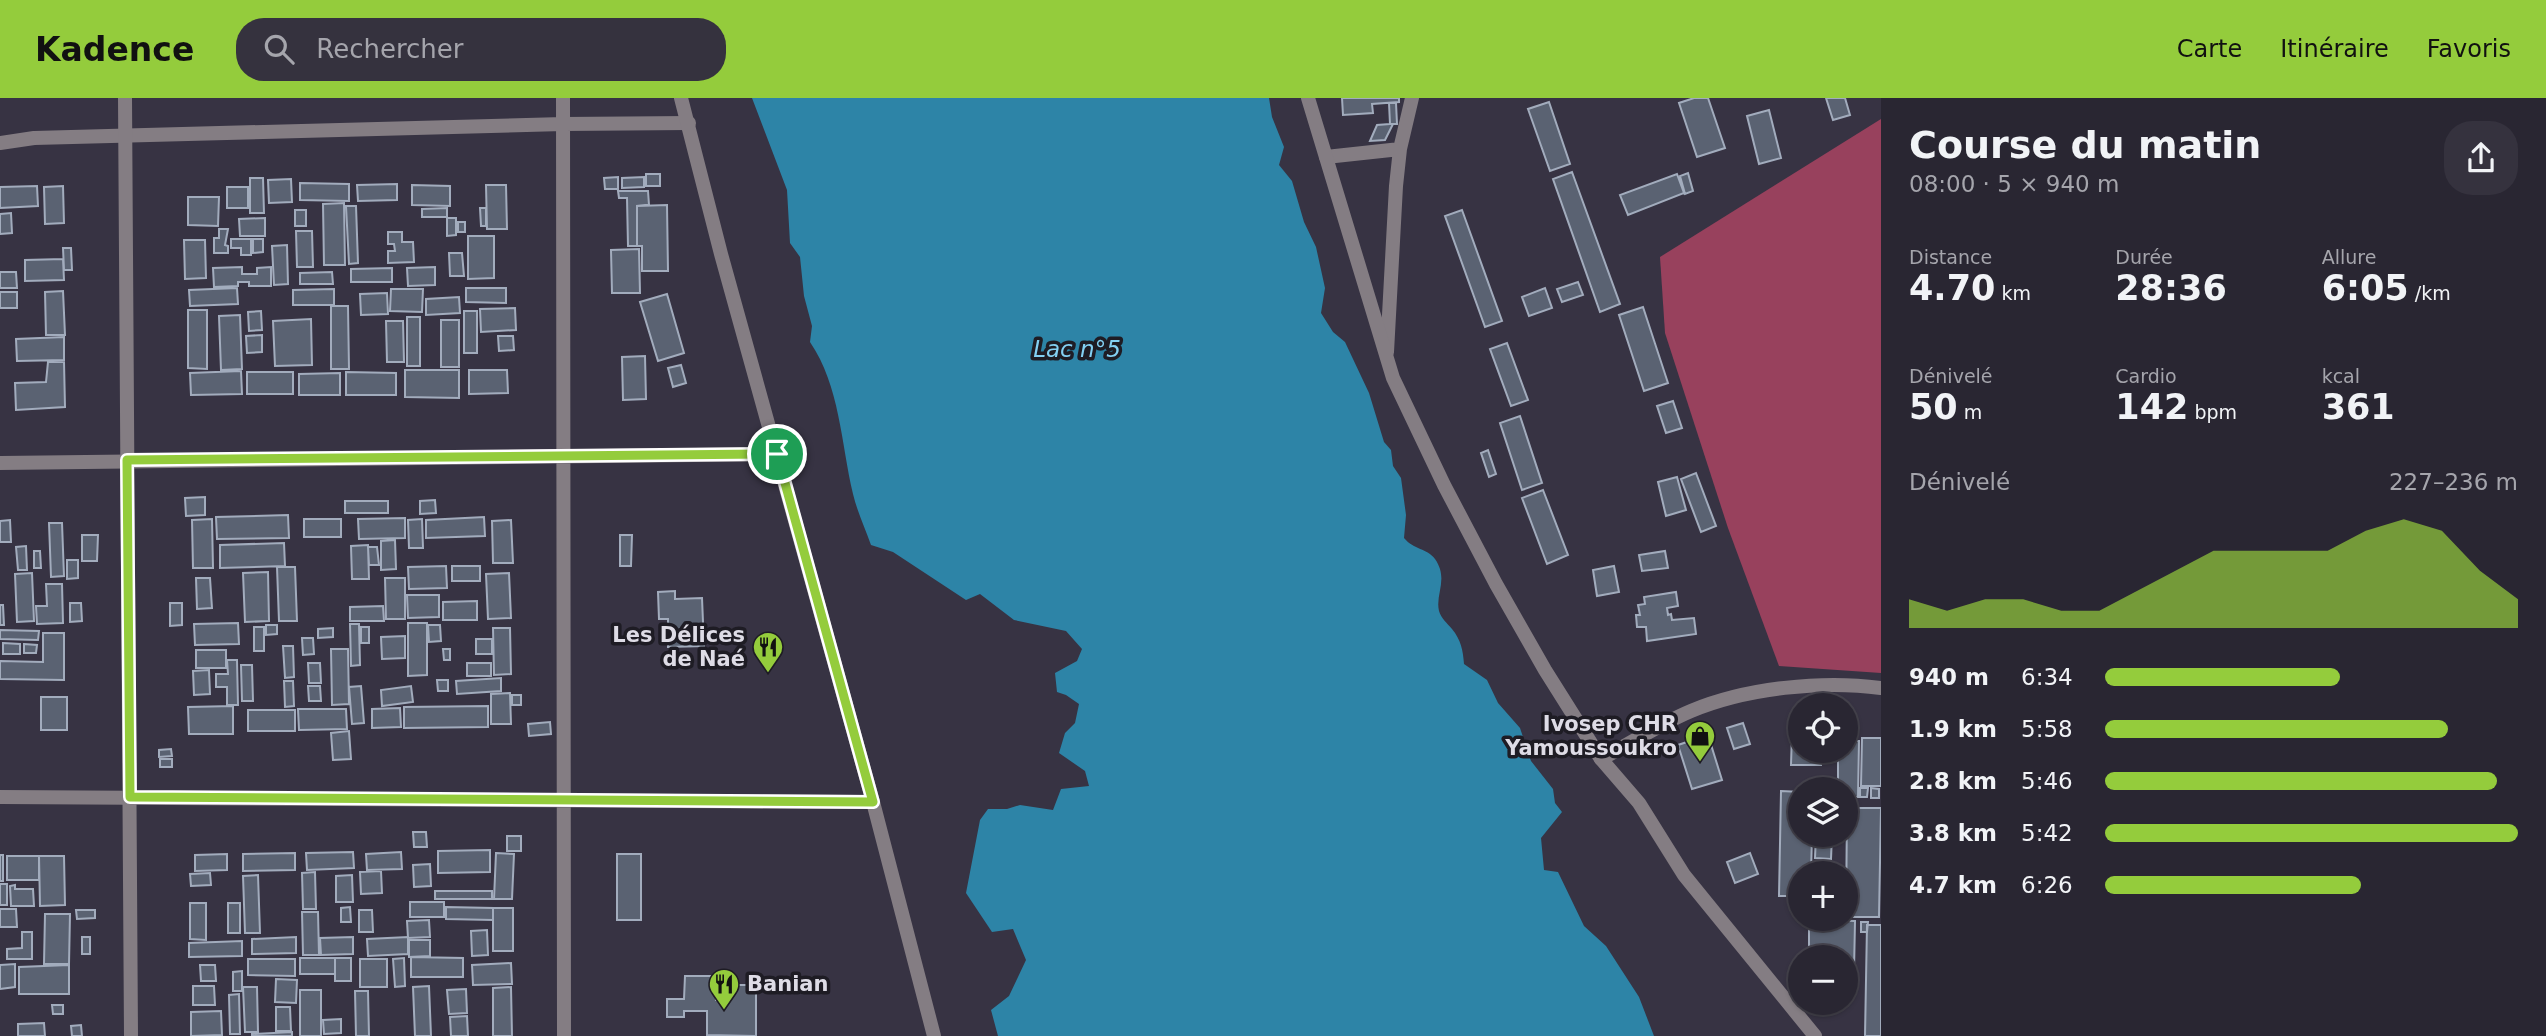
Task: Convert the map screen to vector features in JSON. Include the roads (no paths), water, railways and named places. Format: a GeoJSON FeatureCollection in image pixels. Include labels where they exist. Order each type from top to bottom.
{"type":"FeatureCollection","features":[{"type":"Feature","properties":{"kind":"street"},"geometry":{"type":"LineString","coordinates":[[125,98],[131,1036]]}},
{"type":"Feature","properties":{"kind":"street"},"geometry":{"type":"LineString","coordinates":[[563,98],[564,1036]]}},
{"type":"Feature","properties":{"kind":"street"},"geometry":{"type":"LineString","coordinates":[[681,98],[934,1036]]}},
{"type":"Feature","properties":{"kind":"street"},"geometry":{"type":"LineString","coordinates":[[1308,98],[1387,361],[1444,485],[1496,584],[1545,670],[1601,759],[1639,803],[1684,875],[1815,1036]]}},
{"type":"Feature","properties":{"kind":"street"},"geometry":{"type":"LineString","coordinates":[[1387,361],[1400,149],[1412,98]]}},
{"type":"Feature","properties":{"kind":"street"},"geometry":{"type":"LineString","coordinates":[[0,143],[34,138],[126,135],[689,123]]}},
{"type":"Feature","properties":{"kind":"street"},"geometry":{"type":"LineString","coordinates":[[1326,157],[1400,149]]}},
{"type":"Feature","properties":{"kind":"street"},"geometry":{"type":"LineString","coordinates":[[0,463],[777,454]]}},
{"type":"Feature","properties":{"kind":"street"},"geometry":{"type":"LineString","coordinates":[[1601,759],[1690,711],[1731,698],[1765,691],[1818,686],[1881,688]]}},
{"type":"Feature","properties":{"kind":"street"},"geometry":{"type":"LineString","coordinates":[[0,797],[873,802]]}},
{"type":"Feature","properties":{"kind":"water","name":"Lac n°5"},"geometry":{"type":"Polygon","coordinates":[[[752,98],[1269,98],[1272,117],[1284,147],[1279,165],[1292,181],[1304,222],[1316,247],[1325,288],[1321,313],[1333,332],[1345,342],[1369,393],[1384,442],[1391,450],[1393,466],[1401,478],[1406,515],[1404,538],[1435,559],[1441,573],[1439,611],[1459,641],[1464,664],[1487,680],[1498,703],[1520,728],[1531,761],[1553,789],[1555,803],[1562,812],[1541,838],[1544,870],[1558,872],[1584,926],[1606,946],[1639,997],[1654,1036],[998,1036],[991,1010],[1009,996],[1026,960],[1013,929],[992,932],[966,893],[980,820],[988,809],[1007,809],[1020,805],[1053,810],[1061,789],[1089,786],[1085,771],[1059,753],[1065,733],[1075,723],[1079,704],[1057,692],[1055,673],[1077,661],[1082,649],[1066,631],[1014,620],[980,594],[966,600],[893,552],[871,545],[853,494],[834,396],[820,359],[810,342],[812,326],[804,296],[800,257],[790,243],[787,190],[752,98]]]}},
{"type":"Feature","properties":{"kind":"place","name":"Les Délices de Naé"},"geometry":{"type":"Point","coordinates":[768,674]}},
{"type":"Feature","properties":{"kind":"place","name":"Ivosep CHR Yamoussoukro"},"geometry":{"type":"Point","coordinates":[1700,763]}},
{"type":"Feature","properties":{"kind":"place","name":"Banian"},"geometry":{"type":"Point","coordinates":[724,1011]}}]}
